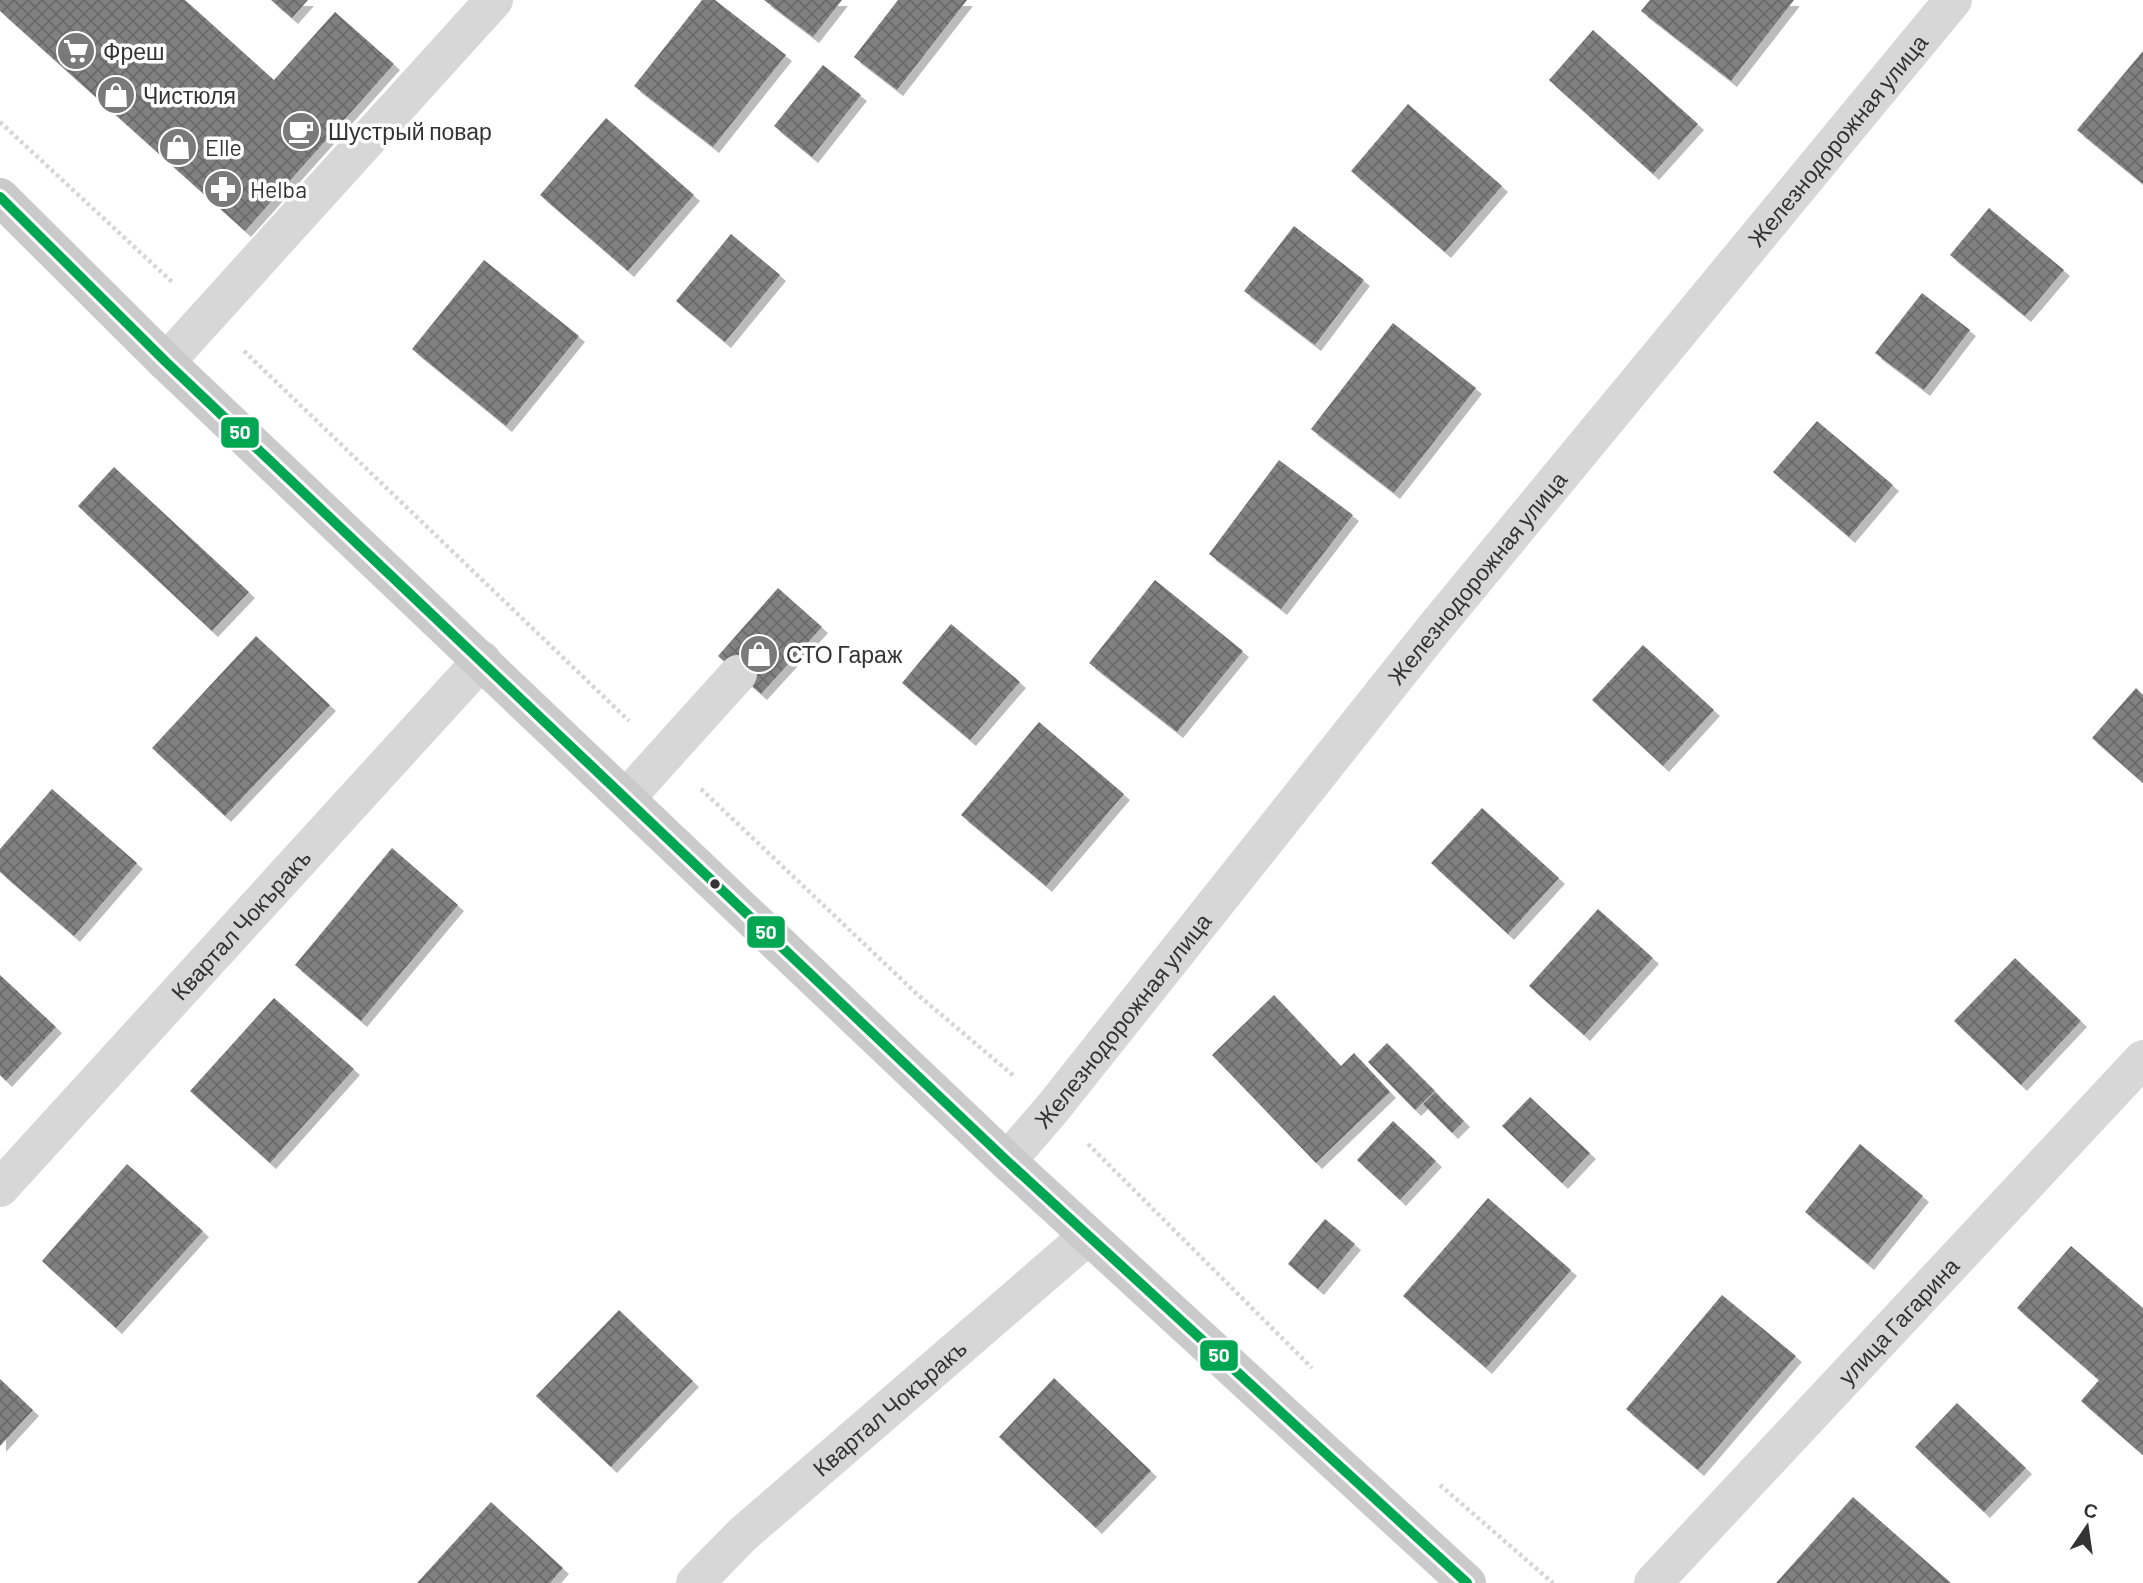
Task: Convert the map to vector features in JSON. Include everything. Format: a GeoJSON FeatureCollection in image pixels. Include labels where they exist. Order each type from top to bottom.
{"type":"FeatureCollection","features":[{"type":"Feature","properties":{"kind":"main road"},"geometry":{"type":"LineString","coordinates":[[0,197],[166,362],[627,797],[1007,1161],[1467,1583]]}},
{"type":"Feature","properties":{"kind":"street"},"geometry":{"type":"LineString","coordinates":[[166,362],[494,0]]}},
{"type":"Feature","properties":{"kind":"street","name":"Железнодорожная улица"},"geometry":{"type":"LineString","coordinates":[[1007,1161],[1052,1109],[1433,630],[1953,0]]}},
{"type":"Feature","properties":{"kind":"street","name":"Квартал Чокъракъ"},"geometry":{"type":"LineString","coordinates":[[0,1188],[482,660]]}},
{"type":"Feature","properties":{"kind":"street"},"geometry":{"type":"LineString","coordinates":[[627,797],[738,674]]}},
{"type":"Feature","properties":{"kind":"street","name":"улица Гагарина"},"geometry":{"type":"LineString","coordinates":[[1654,1583],[2143,1059]]}},
{"type":"Feature","properties":{"kind":"street","name":"Квартал Чокъракъ"},"geometry":{"type":"LineString","coordinates":[[695,1583],[742,1535],[1088,1236]]}},
{"type":"Feature","properties":{"kind":"path"},"geometry":{"type":"LineString","coordinates":[[0,122],[207,316],[630,722]]}},
{"type":"Feature","properties":{"kind":"path"},"geometry":{"type":"LineString","coordinates":[[700,788],[918,995],[1052,1109],[1319,1374]]}},
{"type":"Feature","properties":{"kind":"path"},"geometry":{"type":"LineString","coordinates":[[1430,1476],[1553,1583]]}},
{"type":"Feature","properties":{"kind":"building"},"geometry":{"type":"Polygon","coordinates":[[[0,0],[185,0],[274,80],[335,12],[394,64],[245,231],[0,11],[0,0]]]}},
{"type":"Feature","properties":{"kind":"building"},"geometry":{"type":"Polygon","coordinates":[[[271,0],[308,0],[292,18],[271,0]]]}},
{"type":"Feature","properties":{"kind":"building"},"geometry":{"type":"Polygon","coordinates":[[[702,0],[715,0],[786,55],[713,147],[634,86],[702,0]]]}},
{"type":"Feature","properties":{"kind":"building"},"geometry":{"type":"Polygon","coordinates":[[[764,0],[842,0],[813,37],[764,0]]]}},
{"type":"Feature","properties":{"kind":"building"},"geometry":{"type":"Polygon","coordinates":[[[898,0],[967,0],[897,90],[854,57],[898,0]]]}},
{"type":"Feature","properties":{"kind":"building"},"geometry":{"type":"Polygon","coordinates":[[[1650,0],[1794,0],[1731,81],[1641,11],[1650,0]]]}},
{"type":"Feature","properties":{"kind":"building"},"geometry":{"type":"Polygon","coordinates":[[[1593,30],[1698,124],[1653,174],[1549,80],[1593,30]]]}},
{"type":"Feature","properties":{"kind":"building"},"geometry":{"type":"Polygon","coordinates":[[[2143,51],[2143,184],[2077,130],[2143,51]]]}},
{"type":"Feature","properties":{"kind":"building"},"geometry":{"type":"Polygon","coordinates":[[[823,65],[861,95],[812,157],[774,126],[823,65]]]}},
{"type":"Feature","properties":{"kind":"building"},"geometry":{"type":"Polygon","coordinates":[[[1408,104],[1502,186],[1445,252],[1351,171],[1408,104]]]}},
{"type":"Feature","properties":{"kind":"building"},"geometry":{"type":"Polygon","coordinates":[[[606,118],[694,195],[628,271],[540,195],[606,118]]]}},
{"type":"Feature","properties":{"kind":"building"},"geometry":{"type":"Polygon","coordinates":[[[1989,208],[2064,270],[2025,316],[1950,255],[1989,208]]]}},
{"type":"Feature","properties":{"kind":"building"},"geometry":{"type":"Polygon","coordinates":[[[1294,226],[1364,280],[1315,345],[1244,291],[1294,226]]]}},
{"type":"Feature","properties":{"kind":"building"},"geometry":{"type":"Polygon","coordinates":[[[731,234],[780,275],[725,342],[676,301],[731,234]]]}},
{"type":"Feature","properties":{"kind":"building"},"geometry":{"type":"Polygon","coordinates":[[[484,260],[579,336],[506,426],[412,349],[484,260]]]}},
{"type":"Feature","properties":{"kind":"building"},"geometry":{"type":"Polygon","coordinates":[[[1922,293],[1970,330],[1924,390],[1875,353],[1922,293]]]}},
{"type":"Feature","properties":{"kind":"building"},"geometry":{"type":"Polygon","coordinates":[[[1393,323],[1476,388],[1394,493],[1311,429],[1393,323]]]}},
{"type":"Feature","properties":{"kind":"building"},"geometry":{"type":"Polygon","coordinates":[[[1817,421],[1893,485],[1849,537],[1773,472],[1817,421]]]}},
{"type":"Feature","properties":{"kind":"building"},"geometry":{"type":"Polygon","coordinates":[[[1279,460],[1353,515],[1281,609],[1209,554],[1279,460]]]}},
{"type":"Feature","properties":{"kind":"building"},"geometry":{"type":"Polygon","coordinates":[[[114,467],[249,592],[212,631],[78,506],[114,467]]]}},
{"type":"Feature","properties":{"kind":"building"},"geometry":{"type":"Polygon","coordinates":[[[1155,580],[1243,651],[1177,732],[1089,663],[1155,580]]]}},
{"type":"Feature","properties":{"kind":"building"},"geometry":{"type":"Polygon","coordinates":[[[778,588],[822,627],[761,694],[718,656],[778,588]]]}},
{"type":"Feature","properties":{"kind":"building"},"geometry":{"type":"Polygon","coordinates":[[[951,624],[1020,682],[970,740],[902,683],[951,624]]]}},
{"type":"Feature","properties":{"kind":"building"},"geometry":{"type":"Polygon","coordinates":[[[256,636],[330,705],[225,816],[152,748],[256,636]]]}},
{"type":"Feature","properties":{"kind":"building"},"geometry":{"type":"Polygon","coordinates":[[[1643,645],[1714,710],[1663,766],[1592,700],[1643,645]]]}},
{"type":"Feature","properties":{"kind":"building"},"geometry":{"type":"Polygon","coordinates":[[[2136,688],[2143,695],[2143,783],[2092,738],[2136,688]]]}},
{"type":"Feature","properties":{"kind":"building"},"geometry":{"type":"Polygon","coordinates":[[[1039,722],[1124,794],[1046,886],[961,815],[1039,722]]]}},
{"type":"Feature","properties":{"kind":"building"},"geometry":{"type":"Polygon","coordinates":[[[52,789],[137,863],[74,936],[0,872],[0,849],[52,789]]]}},
{"type":"Feature","properties":{"kind":"building"},"geometry":{"type":"Polygon","coordinates":[[[1482,808],[1559,878],[1508,934],[1431,863],[1482,808]]]}},
{"type":"Feature","properties":{"kind":"building"},"geometry":{"type":"Polygon","coordinates":[[[392,848],[458,905],[361,1021],[295,965],[392,848]]]}},
{"type":"Feature","properties":{"kind":"building"},"geometry":{"type":"Polygon","coordinates":[[[1598,909],[1653,958],[1584,1035],[1529,986],[1598,909]]]}},
{"type":"Feature","properties":{"kind":"building"},"geometry":{"type":"Polygon","coordinates":[[[2015,958],[2081,1021],[2021,1085],[1954,1021],[2015,958]]]}},
{"type":"Feature","properties":{"kind":"building"},"geometry":{"type":"Polygon","coordinates":[[[0,975],[56,1027],[6,1081],[0,1075],[0,975]]]}},
{"type":"Feature","properties":{"kind":"building"},"geometry":{"type":"Polygon","coordinates":[[[1274,995],[1341,1066],[1354,1053],[1390,1092],[1316,1163],[1212,1055],[1274,995]]]}},
{"type":"Feature","properties":{"kind":"building"},"geometry":{"type":"Polygon","coordinates":[[[274,998],[354,1069],[270,1163],[190,1091],[274,998]]]}},
{"type":"Feature","properties":{"kind":"building"},"geometry":{"type":"Polygon","coordinates":[[[1387,1043],[1435,1091],[1415,1110],[1368,1062],[1387,1043]]]}},
{"type":"Feature","properties":{"kind":"building"},"geometry":{"type":"Polygon","coordinates":[[[1435,1092],[1464,1121],[1452,1133],[1423,1104],[1435,1092]]]}},
{"type":"Feature","properties":{"kind":"building"},"geometry":{"type":"Polygon","coordinates":[[[1530,1097],[1590,1153],[1562,1183],[1502,1126],[1530,1097]]]}},
{"type":"Feature","properties":{"kind":"building"},"geometry":{"type":"Polygon","coordinates":[[[1393,1121],[1436,1161],[1400,1200],[1357,1160],[1393,1121]]]}},
{"type":"Feature","properties":{"kind":"building"},"geometry":{"type":"Polygon","coordinates":[[[1860,1144],[1923,1196],[1868,1264],[1805,1212],[1860,1144]]]}},
{"type":"Feature","properties":{"kind":"building"},"geometry":{"type":"Polygon","coordinates":[[[127,1164],[203,1231],[116,1328],[42,1261],[127,1164]]]}},
{"type":"Feature","properties":{"kind":"building"},"geometry":{"type":"Polygon","coordinates":[[[1488,1198],[1571,1270],[1486,1368],[1403,1296],[1488,1198]]]}},
{"type":"Feature","properties":{"kind":"building"},"geometry":{"type":"Polygon","coordinates":[[[1325,1219],[1355,1244],[1318,1289],[1288,1264],[1325,1219]]]}},
{"type":"Feature","properties":{"kind":"building"},"geometry":{"type":"Polygon","coordinates":[[[2071,1246],[2143,1308],[2143,1455],[2081,1401],[2099,1380],[2017,1308],[2071,1246]]]}},
{"type":"Feature","properties":{"kind":"building"},"geometry":{"type":"Polygon","coordinates":[[[1722,1295],[1796,1356],[1698,1470],[1626,1409],[1722,1295]]]}},
{"type":"Feature","properties":{"kind":"building"},"geometry":{"type":"Polygon","coordinates":[[[619,1310],[693,1381],[611,1467],[536,1396],[619,1310]]]}},
{"type":"Feature","properties":{"kind":"building"},"geometry":{"type":"Polygon","coordinates":[[[1054,1378],[1151,1471],[1096,1528],[999,1437],[1054,1378]]]}},
{"type":"Feature","properties":{"kind":"building"},"geometry":{"type":"Polygon","coordinates":[[[0,1379],[33,1410],[0,1446],[0,1379]]]}},
{"type":"Feature","properties":{"kind":"building"},"geometry":{"type":"Polygon","coordinates":[[[1957,1403],[2026,1468],[1984,1512],[1915,1447],[1957,1403]]]}},
{"type":"Feature","properties":{"kind":"building"},"geometry":{"type":"Polygon","coordinates":[[[1853,1497],[1951,1583],[1776,1583],[1853,1497]]]}},
{"type":"Feature","properties":{"kind":"building"},"geometry":{"type":"Polygon","coordinates":[[[491,1502],[563,1568],[550,1583],[417,1583],[491,1502]]]}},
{"type":"Feature","properties":{"kind":"transit line","name":"50"},"geometry":{"type":"LineString","coordinates":[[0,197],[166,362],[1007,1161],[1467,1583]]}},
{"type":"Feature","properties":{"kind":"place","name":"Фреш"},"geometry":{"type":"Point","coordinates":[76,51]}},
{"type":"Feature","properties":{"kind":"place","name":"Чистюля"},"geometry":{"type":"Point","coordinates":[116,95]}},
{"type":"Feature","properties":{"kind":"place","name":"Шустрый повар"},"geometry":{"type":"Point","coordinates":[301,131]}},
{"type":"Feature","properties":{"kind":"place","name":"Elle"},"geometry":{"type":"Point","coordinates":[178,147]}},
{"type":"Feature","properties":{"kind":"place","name":"Helba"},"geometry":{"type":"Point","coordinates":[223,189]}},
{"type":"Feature","properties":{"kind":"place","name":"СТО Гараж"},"geometry":{"type":"Point","coordinates":[759,654]}}]}
